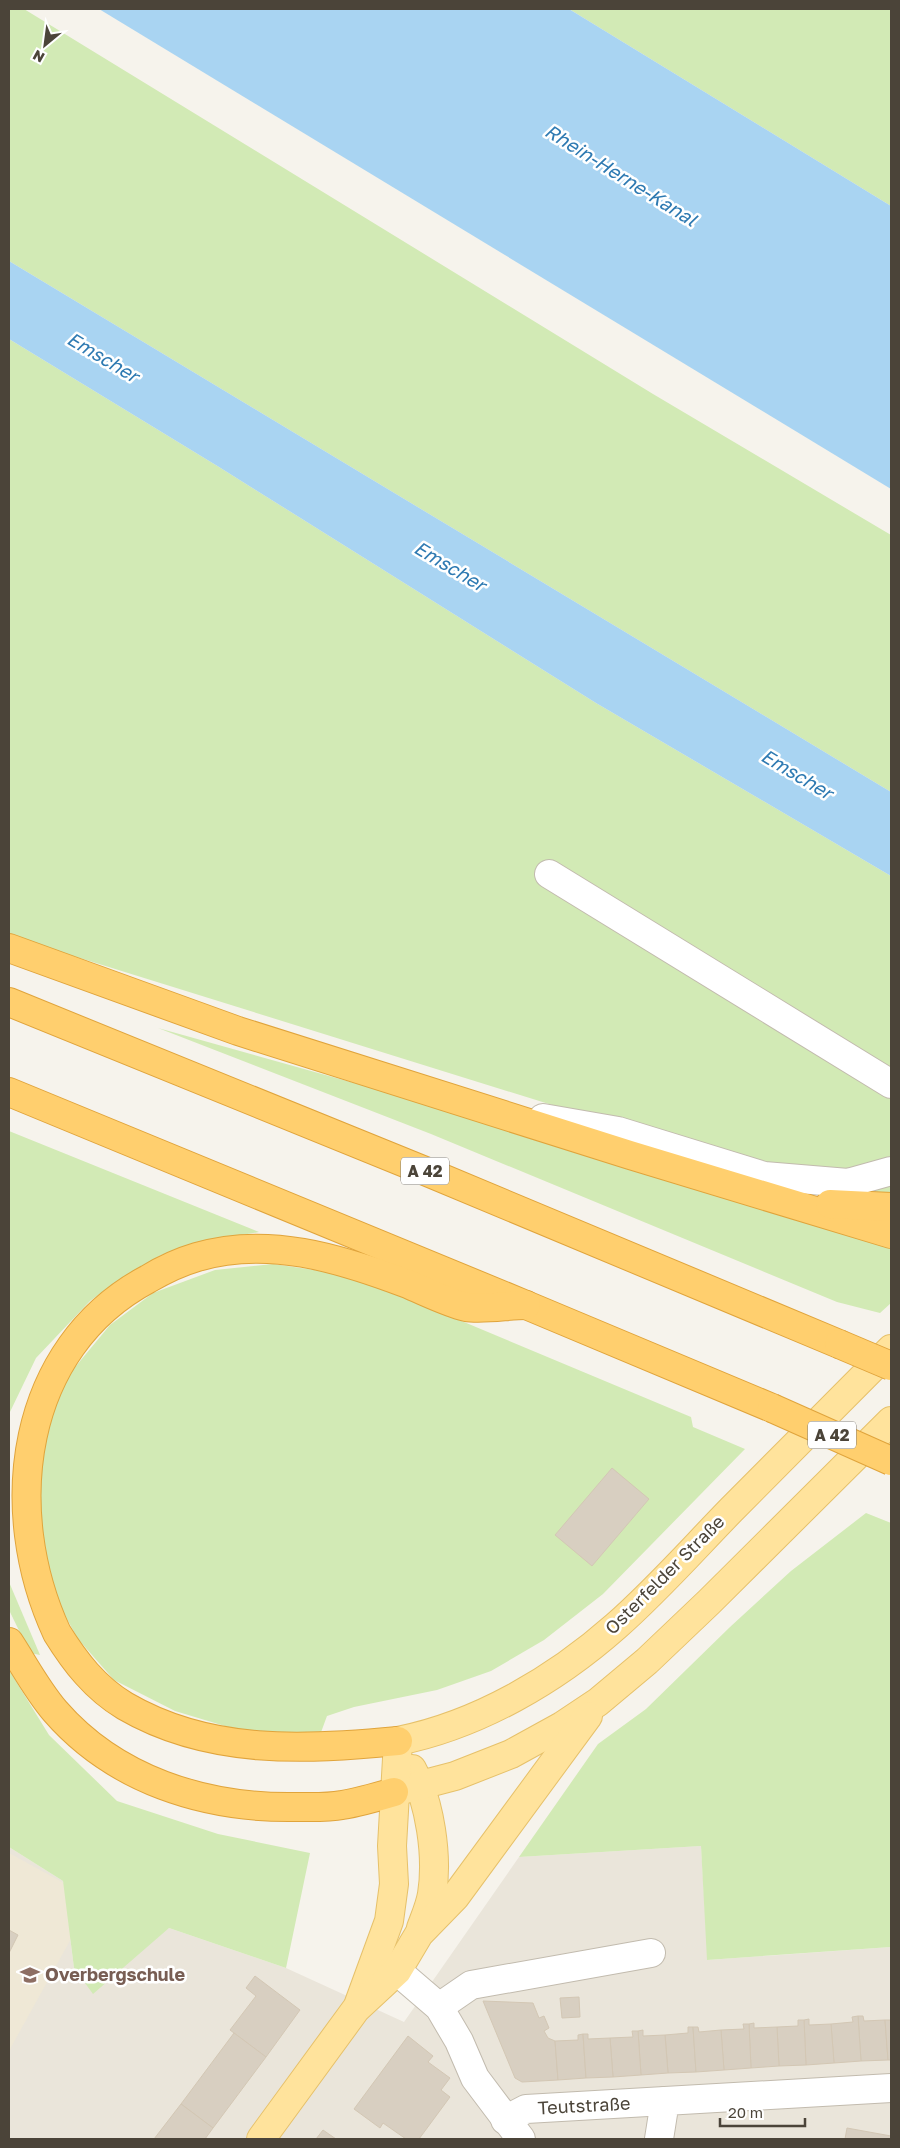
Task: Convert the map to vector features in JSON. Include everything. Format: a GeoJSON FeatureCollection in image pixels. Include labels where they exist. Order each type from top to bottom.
{"type":"FeatureCollection","features":[{"type":"Feature","properties":{"kind":"highway"},"geometry":{"type":"LineString","coordinates":[[9,948],[238,1031],[465,1104],[891,1234]]}},
{"type":"Feature","properties":{"kind":"highway","name":"A 42"},"geometry":{"type":"LineString","coordinates":[[9,1002],[425,1171],[891,1366]]}},
{"type":"Feature","properties":{"kind":"highway","name":"A 42"},"geometry":{"type":"LineString","coordinates":[[9,1092],[526,1305],[772,1408],[891,1461]]}},
{"type":"Feature","properties":{"kind":"highway"},"geometry":{"type":"LineString","coordinates":[[783,1201],[891,1207]]}},
{"type":"Feature","properties":{"kind":"highway"},"geometry":{"type":"LineString","coordinates":[[398,1741],[343,1746],[284,1748],[232,1742],[172,1727],[124,1706],[108,1694],[91,1679],[74,1659],[45,1614],[32,1585],[23,1555],[17,1506],[19,1463],[24,1438],[33,1411],[55,1365],[86,1326],[111,1302],[135,1286],[195,1257],[244,1248],[270,1248],[294,1251],[362,1267],[468,1308],[526,1305]]}},
{"type":"Feature","properties":{"kind":"highway"},"geometry":{"type":"LineString","coordinates":[[9,1642],[40,1691],[56,1712],[78,1733],[107,1757],[139,1776],[165,1787],[216,1802],[275,1808],[341,1805],[394,1792]]}},
{"type":"Feature","properties":{"kind":"main road","name":"Osterfelder Straße"},"geometry":{"type":"LineString","coordinates":[[398,1741],[434,1733],[504,1703],[542,1682],[602,1638],[646,1598],[891,1349]]}},
{"type":"Feature","properties":{"kind":"main road"},"geometry":{"type":"LineString","coordinates":[[394,1792],[455,1776],[511,1754],[562,1726],[598,1702],[647,1661],[695,1615],[891,1421]]}},
{"type":"Feature","properties":{"kind":"main road"},"geometry":{"type":"LineString","coordinates":[[261,2139],[356,2010],[397,1970],[419,1934],[455,1897],[598,1702]]}},
{"type":"Feature","properties":{"kind":"main road"},"geometry":{"type":"LineString","coordinates":[[398,1741],[421,1785],[428,1809],[433,1855],[432,1894],[419,1934]]}},
{"type":"Feature","properties":{"kind":"main road"},"geometry":{"type":"LineString","coordinates":[[356,2010],[389,1921],[394,1884],[394,1792],[398,1741]]}},
{"type":"Feature","properties":{"kind":"street"},"geometry":{"type":"LineString","coordinates":[[549,874],[891,1084]]}},
{"type":"Feature","properties":{"kind":"street"},"geometry":{"type":"LineString","coordinates":[[465,1104],[618,1132],[764,1176],[848,1183],[891,1171]]}},
{"type":"Feature","properties":{"kind":"street"},"geometry":{"type":"LineString","coordinates":[[439,2007],[471,1984],[651,1953]]}},
{"type":"Feature","properties":{"kind":"street"},"geometry":{"type":"LineString","coordinates":[[397,1970],[439,2007],[459,2041],[475,2078],[513,2130]]}},
{"type":"Feature","properties":{"kind":"street","name":"Teutstraße"},"geometry":{"type":"LineString","coordinates":[[513,2130],[526,2109],[891,2088]]}},
{"type":"Feature","properties":{"kind":"street"},"geometry":{"type":"LineString","coordinates":[[659,2139],[665,2101]]}},
{"type":"Feature","properties":{"kind":"shaded area"},"geometry":{"type":"Polygon","coordinates":[[[701,1846],[708,1960],[891,1947],[891,2139],[9,2139],[9,1847],[63,1881],[74,1968],[169,1928],[286,1968],[404,2022],[519,1857],[701,1846]]]}},
{"type":"Feature","properties":{"kind":"shaded area","name":"Overbergschule"},"geometry":{"type":"Polygon","coordinates":[[[9,1853],[93,1899],[9,2051],[9,1853]]]}},
{"type":"Feature","properties":{"kind":"green space"},"geometry":{"type":"Polygon","coordinates":[[[9,9],[24,9],[653,394],[891,535],[891,792],[9,261],[9,9]]]}},
{"type":"Feature","properties":{"kind":"green space"},"geometry":{"type":"Polygon","coordinates":[[[569,9],[891,9],[891,206],[569,9]]]}},
{"type":"Feature","properties":{"kind":"green space"},"geometry":{"type":"Polygon","coordinates":[[[9,339],[219,467],[596,703],[891,876],[891,1194],[882,1198],[745,1165],[9,936],[9,339]]]}},
{"type":"Feature","properties":{"kind":"green space"},"geometry":{"type":"Polygon","coordinates":[[[158,1028],[447,1109],[891,1245],[891,1303],[880,1313],[837,1302],[431,1134],[158,1028]]]}},
{"type":"Feature","properties":{"kind":"green space"},"geometry":{"type":"Polygon","coordinates":[[[9,1131],[259,1232],[219,1239],[161,1255],[120,1279],[90,1301],[36,1358],[9,1414],[9,1131]]]}},
{"type":"Feature","properties":{"kind":"green space"},"geometry":{"type":"Polygon","coordinates":[[[273,1264],[328,1272],[397,1294],[691,1417],[693,1427],[745,1449],[603,1594],[544,1640],[491,1671],[437,1690],[354,1707],[327,1716],[320,1735],[285,1735],[238,1730],[175,1711],[114,1680],[78,1639],[52,1592],[34,1481],[50,1410],[71,1372],[110,1325],[153,1293],[215,1270],[273,1264]]]}},
{"type":"Feature","properties":{"kind":"green space"},"geometry":{"type":"Polygon","coordinates":[[[866,1513],[891,1523],[891,1947],[707,1960],[701,1846],[519,1857],[598,1744],[646,1709],[791,1571],[866,1513]]]}},
{"type":"Feature","properties":{"kind":"green space"},"geometry":{"type":"Polygon","coordinates":[[[9,1582],[40,1655],[30,1653],[9,1610],[9,1582]]]}},
{"type":"Feature","properties":{"kind":"green space"},"geometry":{"type":"Polygon","coordinates":[[[9,1670],[49,1735],[117,1801],[218,1834],[310,1853],[286,1968],[169,1928],[93,1994],[74,1968],[63,1881],[9,1847],[9,1670]]]}},
{"type":"Feature","properties":{"kind":"water","name":"Rhein-Herne-Kanal"},"geometry":{"type":"Polygon","coordinates":[[[99,9],[569,9],[891,206],[891,489],[99,9]]]}},
{"type":"Feature","properties":{"kind":"water","name":"Emscher"},"geometry":{"type":"Polygon","coordinates":[[[9,261],[891,792],[891,876],[596,703],[219,467],[9,339],[9,261]]]}},
{"type":"Feature","properties":{"kind":"building"},"geometry":{"type":"Polygon","coordinates":[[[612,1468],[649,1499],[592,1566],[555,1535],[612,1468]]]}},
{"type":"Feature","properties":{"kind":"building"},"geometry":{"type":"Polygon","coordinates":[[[9,1930],[18,1935],[9,1953],[9,1930]]]}},
{"type":"Feature","properties":{"kind":"building"},"geometry":{"type":"Polygon","coordinates":[[[255,1976],[300,2010],[266,2057],[230,2030],[256,1996],[246,1988],[255,1976]]]}},
{"type":"Feature","properties":{"kind":"building"},"geometry":{"type":"Polygon","coordinates":[[[579,1997],[580,2017],[562,2018],[560,1998],[579,1997]]]}},
{"type":"Feature","properties":{"kind":"building"},"geometry":{"type":"Polygon","coordinates":[[[483,2001],[533,2003],[539,2018],[544,2016],[549,2028],[544,2031],[548,2038],[555,2041],[558,2080],[522,2082],[515,2078],[483,2001]]]}},
{"type":"Feature","properties":{"kind":"building"},"geometry":{"type":"Polygon","coordinates":[[[858,2016],[863,2016],[864,2021],[885,2020],[888,2060],[861,2061],[858,2016]]]}},
{"type":"Feature","properties":{"kind":"building"},"geometry":{"type":"Polygon","coordinates":[[[858,2016],[861,2061],[834,2063],[831,2024],[853,2022],[852,2017],[858,2016]]]}},
{"type":"Feature","properties":{"kind":"building"},"geometry":{"type":"Polygon","coordinates":[[[809,2019],[809,2025],[831,2024],[834,2063],[806,2065],[804,2020],[809,2019]]]}},
{"type":"Feature","properties":{"kind":"building"},"geometry":{"type":"Polygon","coordinates":[[[798,2020],[804,2020],[806,2065],[779,2066],[777,2027],[798,2026],[798,2020]]]}},
{"type":"Feature","properties":{"kind":"building"},"geometry":{"type":"Polygon","coordinates":[[[885,2020],[891,2020],[891,2060],[888,2060],[885,2020]]]}},
{"type":"Feature","properties":{"kind":"building"},"geometry":{"type":"Polygon","coordinates":[[[754,2023],[754,2028],[777,2027],[779,2066],[751,2068],[749,2024],[754,2023]]]}},
{"type":"Feature","properties":{"kind":"building"},"geometry":{"type":"Polygon","coordinates":[[[743,2024],[749,2024],[751,2068],[724,2070],[721,2030],[744,2029],[743,2024]]]}},
{"type":"Feature","properties":{"kind":"building"},"geometry":{"type":"Polygon","coordinates":[[[688,2027],[693,2027],[696,2072],[668,2073],[665,2035],[688,2033],[688,2027]]]}},
{"type":"Feature","properties":{"kind":"building"},"geometry":{"type":"Polygon","coordinates":[[[693,2027],[698,2027],[699,2032],[721,2030],[724,2070],[696,2072],[693,2027]]]}},
{"type":"Feature","properties":{"kind":"building"},"geometry":{"type":"Polygon","coordinates":[[[643,2030],[643,2036],[665,2035],[668,2073],[641,2075],[638,2031],[643,2030]]]}},
{"type":"Feature","properties":{"kind":"building"},"geometry":{"type":"Polygon","coordinates":[[[632,2031],[638,2031],[641,2075],[613,2077],[610,2038],[633,2037],[632,2031]]]}},
{"type":"Feature","properties":{"kind":"building"},"geometry":{"type":"Polygon","coordinates":[[[234,2033],[266,2057],[213,2128],[181,2104],[234,2033]]]}},
{"type":"Feature","properties":{"kind":"building"},"geometry":{"type":"Polygon","coordinates":[[[583,2034],[586,2078],[558,2080],[555,2041],[578,2040],[578,2035],[583,2034]]]}},
{"type":"Feature","properties":{"kind":"building"},"geometry":{"type":"Polygon","coordinates":[[[583,2034],[588,2034],[588,2039],[610,2038],[613,2077],[586,2078],[583,2034]]]}},
{"type":"Feature","properties":{"kind":"building"},"geometry":{"type":"Polygon","coordinates":[[[408,2036],[433,2056],[428,2062],[450,2078],[441,2090],[450,2097],[419,2139],[406,2139],[383,2123],[380,2128],[354,2109],[408,2036]]]}},
{"type":"Feature","properties":{"kind":"building"},"geometry":{"type":"Polygon","coordinates":[[[181,2104],[213,2128],[205,2139],[154,2139],[181,2104]]]}},
{"type":"Feature","properties":{"kind":"building"},"geometry":{"type":"Polygon","coordinates":[[[847,2128],[891,2136],[891,2139],[845,2139],[847,2128]]]}},
{"type":"Feature","properties":{"kind":"building"},"geometry":{"type":"Polygon","coordinates":[[[323,2130],[336,2139],[316,2139],[323,2130]]]}},
{"type":"Feature","properties":{"kind":"place","name":"Overbergschule"},"geometry":{"type":"Point","coordinates":[30,1975]}}]}
